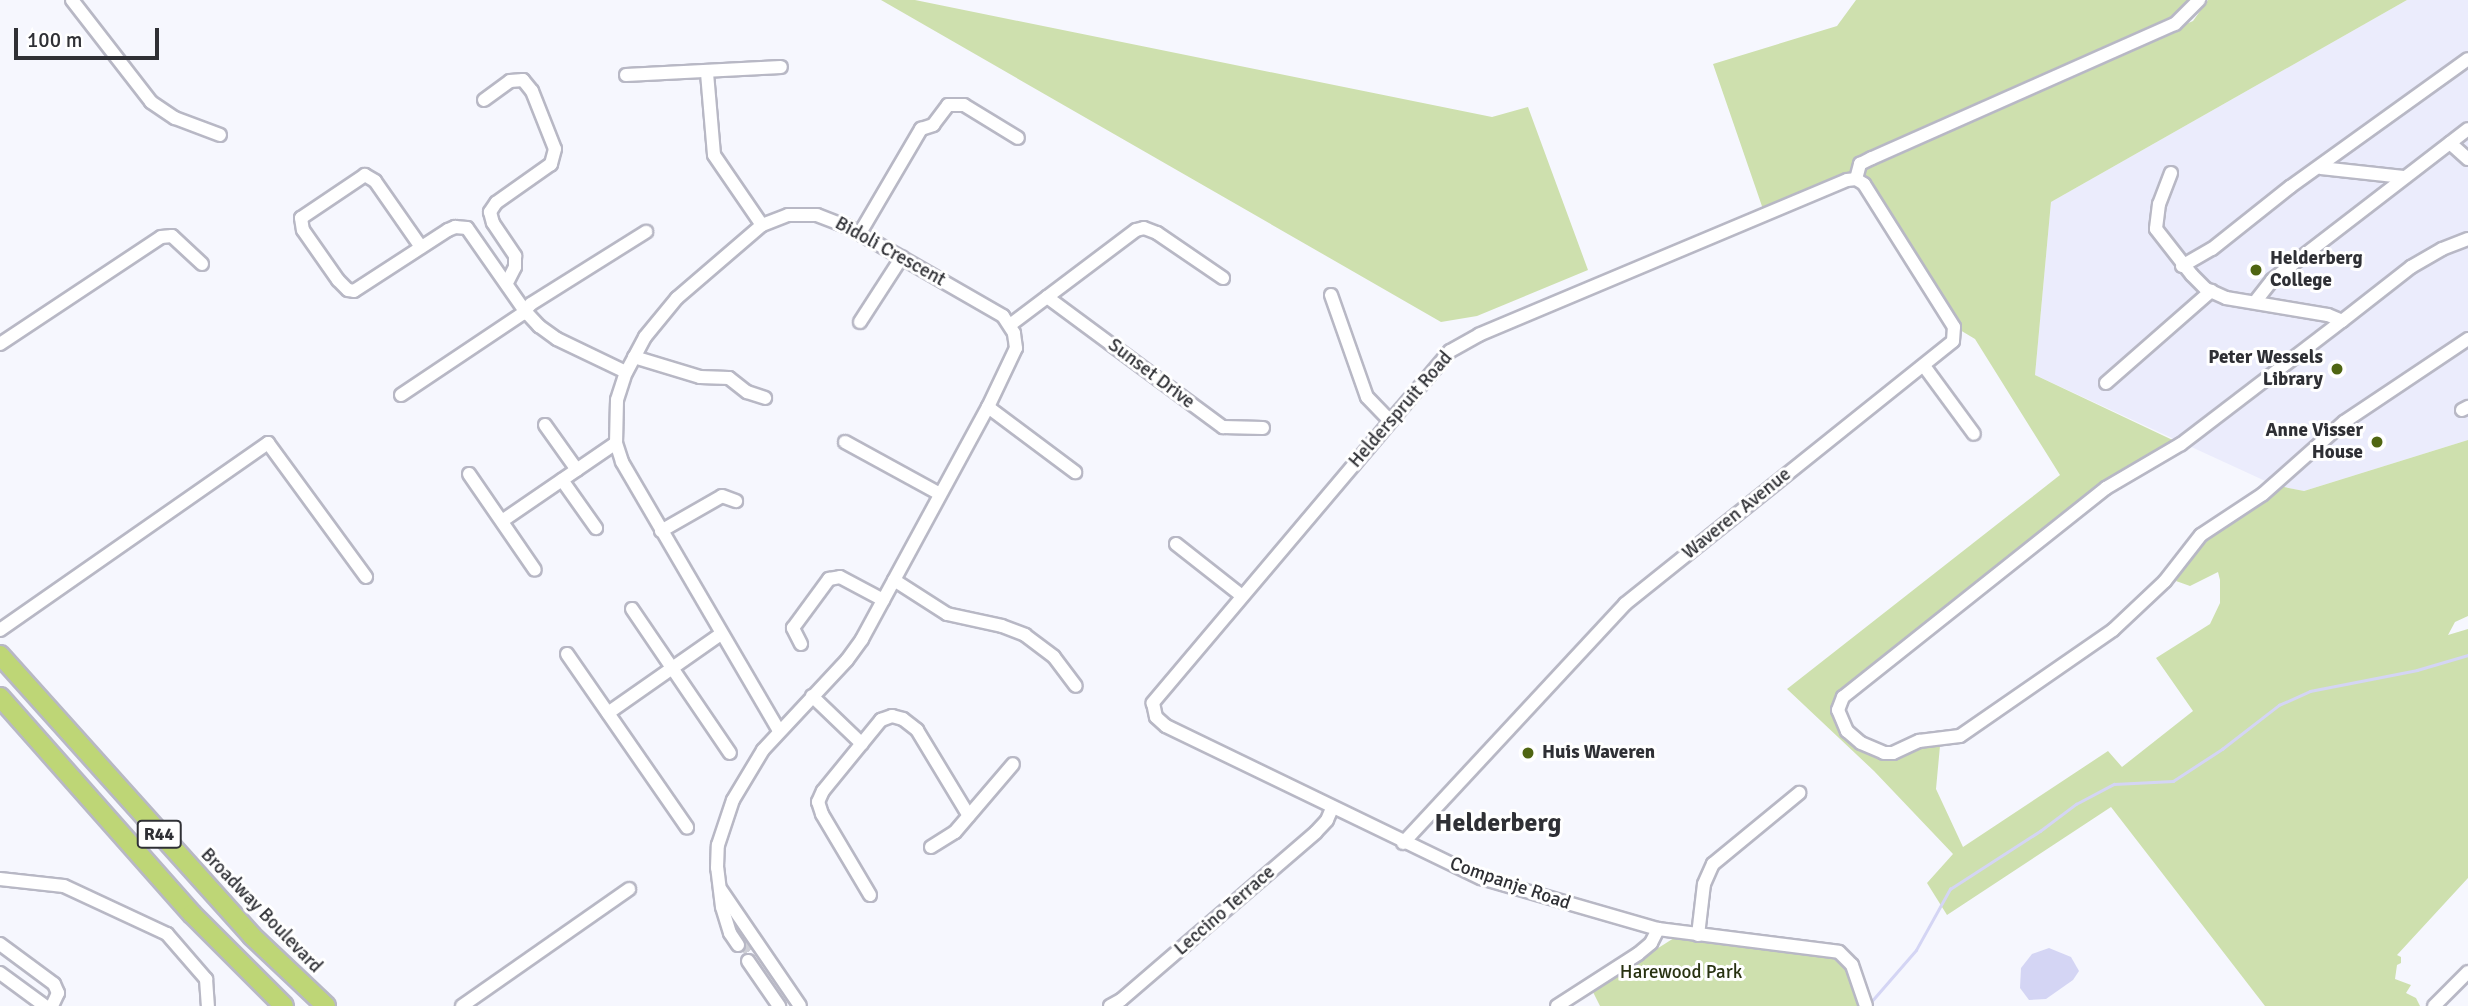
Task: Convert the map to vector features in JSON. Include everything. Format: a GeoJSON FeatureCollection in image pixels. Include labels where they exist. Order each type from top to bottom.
{"type":"FeatureCollection","features":[{"type":"Feature","properties":{"kind":"main road","name":"Broadway Boulevard"},"geometry":{"type":"LineString","coordinates":[[0,655],[252,936],[326,1006]]}},
{"type":"Feature","properties":{"kind":"main road","name":"R44"},"geometry":{"type":"LineString","coordinates":[[0,697],[192,914],[284,1006]]}},
{"type":"Feature","properties":{"kind":"street"},"geometry":{"type":"LineString","coordinates":[[72,0],[151,102],[175,118],[220,135]]}},
{"type":"Feature","properties":{"kind":"street"},"geometry":{"type":"LineString","coordinates":[[1856,179],[1860,164],[2175,24],[2199,0]]}},
{"type":"Feature","properties":{"kind":"street"},"geometry":{"type":"LineString","coordinates":[[2182,265],[2212,249],[2290,187],[2468,58]]}},
{"type":"Feature","properties":{"kind":"street"},"geometry":{"type":"LineString","coordinates":[[626,75],[708,73],[781,67]]}},
{"type":"Feature","properties":{"kind":"street"},"geometry":{"type":"LineString","coordinates":[[708,73],[714,155],[762,225]]}},
{"type":"Feature","properties":{"kind":"street"},"geometry":{"type":"LineString","coordinates":[[484,100],[510,81],[523,80],[532,91],[555,149],[551,164],[496,203],[490,212],[493,223],[515,256],[514,267],[507,283]]}},
{"type":"Feature","properties":{"kind":"street"},"geometry":{"type":"LineString","coordinates":[[860,233],[921,129],[933,125],[948,106],[958,103],[1018,138]]}},
{"type":"Feature","properties":{"kind":"street"},"geometry":{"type":"LineString","coordinates":[[2255,302],[2272,280],[2468,129]]}},
{"type":"Feature","properties":{"kind":"street"},"geometry":{"type":"LineString","coordinates":[[2450,142],[2468,159]]}},
{"type":"Feature","properties":{"kind":"street"},"geometry":{"type":"LineString","coordinates":[[2321,167],[2404,177]]}},
{"type":"Feature","properties":{"kind":"street"},"geometry":{"type":"LineString","coordinates":[[2171,173],[2155,224],[2158,234],[2182,265],[2211,291],[2329,315],[2342,321]]}},
{"type":"Feature","properties":{"kind":"street"},"geometry":{"type":"LineString","coordinates":[[421,247],[375,181],[365,175],[301,218],[303,230],[348,290],[362,289],[421,247],[448,230],[462,226],[471,231],[525,311],[557,339],[626,372]]}},
{"type":"Feature","properties":{"kind":"street","name":"Waveren Avenue"},"geometry":{"type":"LineString","coordinates":[[1403,842],[1625,604],[1953,341],[1954,327],[1864,184],[1856,179]]}},
{"type":"Feature","properties":{"kind":"street","name":"Helderspruit Road"},"geometry":{"type":"LineString","coordinates":[[1153,711],[1156,696],[1450,351],[1847,180],[1856,179]]}},
{"type":"Feature","properties":{"kind":"street","name":"Bidoli Crescent"},"geometry":{"type":"LineString","coordinates":[[779,731],[622,462],[617,443],[617,400],[626,372],[645,337],[677,298],[762,225],[788,215],[817,215],[860,233],[1003,316],[1010,325]]}},
{"type":"Feature","properties":{"kind":"street"},"geometry":{"type":"LineString","coordinates":[[719,887],[742,941],[724,913],[719,887],[718,845],[733,800],[747,772],[779,731],[855,650],[988,407],[1016,348],[1010,325],[1136,230],[1144,228],[1157,233],[1223,278]]}},
{"type":"Feature","properties":{"kind":"street"},"geometry":{"type":"LineString","coordinates":[[401,395],[646,232]]}},
{"type":"Feature","properties":{"kind":"street"},"geometry":{"type":"LineString","coordinates":[[0,344],[161,237],[172,236],[202,264]]}},
{"type":"Feature","properties":{"kind":"street"},"geometry":{"type":"LineString","coordinates":[[2468,239],[2442,249],[2411,267],[2181,444],[2106,488],[1843,697],[1838,710],[1847,730],[1861,743],[1884,753],[1919,741],[1961,736],[2113,630],[2165,581],[2202,535],[2263,494],[2344,422],[2468,339]]}},
{"type":"Feature","properties":{"kind":"street"},"geometry":{"type":"LineString","coordinates":[[860,322],[902,257]]}},
{"type":"Feature","properties":{"kind":"street"},"geometry":{"type":"LineString","coordinates":[[2106,383],[2211,291]]}},
{"type":"Feature","properties":{"kind":"street"},"geometry":{"type":"LineString","coordinates":[[1331,295],[1367,397],[1390,421]]}},
{"type":"Feature","properties":{"kind":"street","name":"Sunset Drive"},"geometry":{"type":"LineString","coordinates":[[1047,297],[1223,427],[1264,428]]}},
{"type":"Feature","properties":{"kind":"street"},"geometry":{"type":"LineString","coordinates":[[634,357],[700,377],[729,378],[747,392],[765,398]]}},
{"type":"Feature","properties":{"kind":"street"},"geometry":{"type":"LineString","coordinates":[[1924,366],[1974,434]]}},
{"type":"Feature","properties":{"kind":"street"},"geometry":{"type":"LineString","coordinates":[[988,407],[1075,472]]}},
{"type":"Feature","properties":{"kind":"street"},"geometry":{"type":"LineString","coordinates":[[545,425],[577,470]]}},
{"type":"Feature","properties":{"kind":"street"},"geometry":{"type":"LineString","coordinates":[[845,442],[940,494]]}},
{"type":"Feature","properties":{"kind":"street"},"geometry":{"type":"LineString","coordinates":[[0,630],[268,443],[366,577]]}},
{"type":"Feature","properties":{"kind":"street"},"geometry":{"type":"LineString","coordinates":[[502,521],[617,443]]}},
{"type":"Feature","properties":{"kind":"street"},"geometry":{"type":"LineString","coordinates":[[469,474],[535,570]]}},
{"type":"Feature","properties":{"kind":"street"},"geometry":{"type":"LineString","coordinates":[[562,480],[596,528]]}},
{"type":"Feature","properties":{"kind":"street"},"geometry":{"type":"LineString","coordinates":[[661,531],[722,496],[736,501]]}},
{"type":"Feature","properties":{"kind":"street"},"geometry":{"type":"LineString","coordinates":[[1176,544],[1242,596]]}},
{"type":"Feature","properties":{"kind":"street"},"geometry":{"type":"LineString","coordinates":[[801,644],[793,628],[829,579],[840,577],[883,600]]}},
{"type":"Feature","properties":{"kind":"street"},"geometry":{"type":"LineString","coordinates":[[894,580],[947,614],[1025,635],[1054,657],[1076,686]]}},
{"type":"Feature","properties":{"kind":"street"},"geometry":{"type":"LineString","coordinates":[[632,609],[730,753]]}},
{"type":"Feature","properties":{"kind":"street"},"geometry":{"type":"LineString","coordinates":[[608,713],[721,634]]}},
{"type":"Feature","properties":{"kind":"street"},"geometry":{"type":"LineString","coordinates":[[567,654],[687,827]]}},
{"type":"Feature","properties":{"kind":"street"},"geometry":{"type":"LineString","coordinates":[[812,696],[862,744]]}},
{"type":"Feature","properties":{"kind":"street","name":"Companje Road"},"geometry":{"type":"LineString","coordinates":[[1153,711],[1166,726],[1481,878],[1658,929],[1839,952],[1852,965],[1866,1006]]}},
{"type":"Feature","properties":{"kind":"street"},"geometry":{"type":"LineString","coordinates":[[870,895],[822,814],[818,802],[823,791],[886,717],[903,719],[912,724],[969,816]]}},
{"type":"Feature","properties":{"kind":"street"},"geometry":{"type":"LineString","coordinates":[[931,847],[955,832],[1013,764]]}},
{"type":"Feature","properties":{"kind":"street"},"geometry":{"type":"LineString","coordinates":[[1698,935],[1704,884],[1713,864],[1799,793]]}},
{"type":"Feature","properties":{"kind":"street","name":"Leccino Terrace"},"geometry":{"type":"LineString","coordinates":[[1110,1006],[1121,1000],[1316,832],[1327,820],[1332,807]]}},
{"type":"Feature","properties":{"kind":"street"},"geometry":{"type":"LineString","coordinates":[[0,879],[64,886],[167,934],[206,979],[208,1006]]}},
{"type":"Feature","properties":{"kind":"street"},"geometry":{"type":"LineString","coordinates":[[719,887],[800,1006]]}},
{"type":"Feature","properties":{"kind":"street"},"geometry":{"type":"LineString","coordinates":[[462,1006],[629,890]]}},
{"type":"Feature","properties":{"kind":"street"},"geometry":{"type":"LineString","coordinates":[[1557,1006],[1638,954],[1651,943],[1658,929]]}},
{"type":"Feature","properties":{"kind":"street"},"geometry":{"type":"LineString","coordinates":[[0,944],[54,984],[58,993],[52,1006]]}},
{"type":"Feature","properties":{"kind":"street"},"geometry":{"type":"LineString","coordinates":[[777,1003],[753,957],[790,1006]]}},
{"type":"Feature","properties":{"kind":"street"},"geometry":{"type":"LineString","coordinates":[[2434,1006],[2468,972]]}},
{"type":"Feature","properties":{"kind":"street"},"geometry":{"type":"LineString","coordinates":[[0,974],[45,1006]]}},
{"type":"Feature","properties":{"kind":"shaded area","name":"Helderberg College"},"geometry":{"type":"Polygon","coordinates":[[[2407,0],[2468,0],[2468,440],[2304,491],[2274,485],[2035,375],[2051,202],[2407,0]]]}},
{"type":"Feature","properties":{"kind":"green space"},"geometry":{"type":"Polygon","coordinates":[[[881,0],[915,0],[1492,117],[1528,107],[1588,270],[1477,316],[1441,322],[881,0]]]}},
{"type":"Feature","properties":{"kind":"green space"},"geometry":{"type":"Polygon","coordinates":[[[1856,0],[2199,0],[2186,16],[1872,158],[1856,179],[1765,215],[1713,64],[1837,26],[1856,0]]]}},
{"type":"Feature","properties":{"kind":"green space"},"geometry":{"type":"Polygon","coordinates":[[[2208,0],[2407,0],[2051,202],[2035,375],[2181,444],[2106,488],[1843,697],[1841,722],[1884,753],[1937,739],[1940,746],[1936,789],[1963,847],[2108,751],[2122,767],[2193,711],[2156,658],[2210,624],[2220,603],[2220,580],[2218,572],[2190,586],[2176,581],[2195,550],[2253,510],[2249,505],[2274,485],[2304,491],[2468,440],[2468,616],[2455,622],[2448,635],[2468,629],[2468,878],[2397,955],[2401,957],[2401,963],[2397,965],[2395,979],[2411,985],[2406,993],[2416,998],[2420,1006],[2265,1006],[2111,807],[1947,915],[1927,883],[1953,854],[1874,771],[1787,689],[2060,475],[1975,339],[1960,330],[1863,175],[1865,165],[2193,21],[2208,0]]]}},
{"type":"Feature","properties":{"kind":"green space","name":"Harewood Park"},"geometry":{"type":"Polygon","coordinates":[[[1674,938],[1827,954],[1850,972],[1860,1006],[1600,1006],[1592,990],[1674,938]]]}},
{"type":"Feature","properties":{"kind":"water"},"geometry":{"type":"Polygon","coordinates":[[[2049,948],[2071,957],[2079,971],[2073,980],[2046,999],[2029,1000],[2020,988],[2021,968],[2032,954],[2049,948]]]}},
{"type":"Feature","properties":{"kind":"waterway"},"geometry":{"type":"LineString","coordinates":[[1870,1003],[1916,950],[1950,889],[2040,831],[2076,804],[2114,784],[2173,781],[2222,749],[2279,705],[2310,691],[2417,670],[2468,655]]}},
{"type":"Feature","properties":{"kind":"tunnel"},"geometry":{"type":"LineString","coordinates":[[743,941],[753,957]]}},
{"type":"Feature","properties":{"kind":"place","name":"Helderberg College"},"geometry":{"type":"Point","coordinates":[2256,270]}},
{"type":"Feature","properties":{"kind":"place","name":"Peter Wessels Library"},"geometry":{"type":"Point","coordinates":[2337,369]}},
{"type":"Feature","properties":{"kind":"place","name":"Anne Visser House"},"geometry":{"type":"Point","coordinates":[2377,442]}},
{"type":"Feature","properties":{"kind":"place","name":"Huis Waveren"},"geometry":{"type":"Point","coordinates":[1528,753]}},
{"type":"Feature","properties":{"kind":"district","name":"Helderberg"},"geometry":{"type":"Point","coordinates":[1498,824]}}]}
